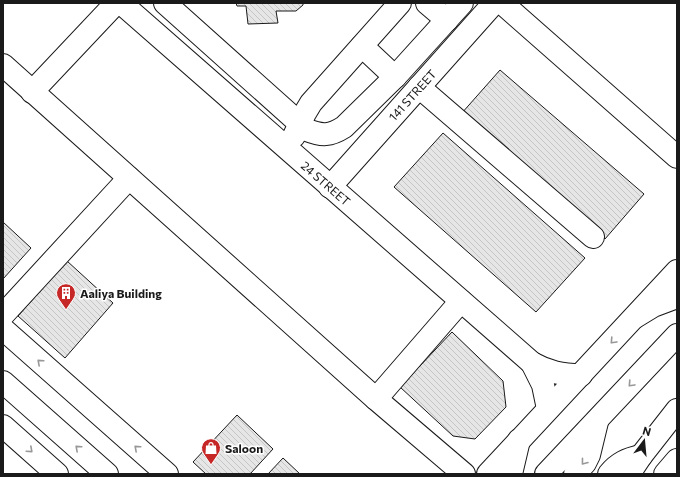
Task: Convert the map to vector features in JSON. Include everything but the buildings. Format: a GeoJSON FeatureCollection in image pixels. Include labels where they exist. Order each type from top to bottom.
{"type":"FeatureCollection","features":[{"type":"Feature","properties":{"kind":"street"},"geometry":{"type":"LineString","coordinates":[[32,92],[116,3]]}},
{"type":"Feature","properties":{"kind":"street","name":"24 STREET"},"geometry":{"type":"LineString","coordinates":[[121,3],[287,150],[532,363],[550,372],[565,375],[581,375]]}},
{"type":"Feature","properties":{"kind":"street"},"geometry":{"type":"LineString","coordinates":[[165,3],[307,130],[316,134],[326,135],[344,127],[395,77],[462,3]]}},
{"type":"Feature","properties":{"kind":"street"},"geometry":{"type":"LineString","coordinates":[[287,150],[311,103],[400,3]]}},
{"type":"Feature","properties":{"kind":"street"},"geometry":{"type":"LineString","coordinates":[[427,3],[447,20]]}},
{"type":"Feature","properties":{"kind":"street","name":"141 STREET"},"geometry":{"type":"LineString","coordinates":[[330,187],[494,3]]}},
{"type":"Feature","properties":{"kind":"street"},"geometry":{"type":"LineString","coordinates":[[502,3],[677,156]]}},
{"type":"Feature","properties":{"kind":"street"},"geometry":{"type":"LineString","coordinates":[[362,46],[395,77]]}},
{"type":"Feature","properties":{"kind":"street"},"geometry":{"type":"LineString","coordinates":[[3,65],[376,399],[464,474]]}},
{"type":"Feature","properties":{"kind":"street"},"geometry":{"type":"LineString","coordinates":[[419,87],[593,237]]}},
{"type":"Feature","properties":{"kind":"street"},"geometry":{"type":"LineString","coordinates":[[3,315],[129,178]]}},
{"type":"Feature","properties":{"kind":"street"},"geometry":{"type":"LineString","coordinates":[[488,474],[677,271]]}},
{"type":"Feature","properties":{"kind":"street"},"geometry":{"type":"LineString","coordinates":[[635,317],[653,306],[677,297]]}},
{"type":"Feature","properties":{"kind":"street"},"geometry":{"type":"LineString","coordinates":[[376,399],[461,301]]}},
{"type":"Feature","properties":{"kind":"street"},"geometry":{"type":"LineString","coordinates":[[3,329],[167,474]]}},
{"type":"Feature","properties":{"kind":"street"},"geometry":{"type":"LineString","coordinates":[[546,474],[597,422],[677,335]]}},
{"type":"Feature","properties":{"kind":"street","name":"24 STREET"},"geometry":{"type":"LineString","coordinates":[[532,363],[543,385],[548,409]]}},
{"type":"Feature","properties":{"kind":"street"},"geometry":{"type":"LineString","coordinates":[[3,382],[107,474]]}},
{"type":"Feature","properties":{"kind":"street"},"geometry":{"type":"LineString","coordinates":[[629,474],[677,410]]}},
{"type":"Feature","properties":{"kind":"street"},"geometry":{"type":"LineString","coordinates":[[574,474],[589,456],[597,422]]}},
{"type":"Feature","properties":{"kind":"street"},"geometry":{"type":"LineString","coordinates":[[3,426],[57,474]]}},
{"type":"Feature","properties":{"kind":"street"},"geometry":{"type":"LineString","coordinates":[[511,474],[519,440]]}},
{"type":"Feature","properties":{"kind":"street"},"geometry":{"type":"LineString","coordinates":[[609,474],[616,466],[626,460],[641,456]]}},
{"type":"Feature","properties":{"kind":"place","name":"Aaliya Building"},"geometry":{"type":"Point","coordinates":[66,310]}},
{"type":"Feature","properties":{"kind":"place","name":"Saloon"},"geometry":{"type":"Point","coordinates":[211,465]}}]}
